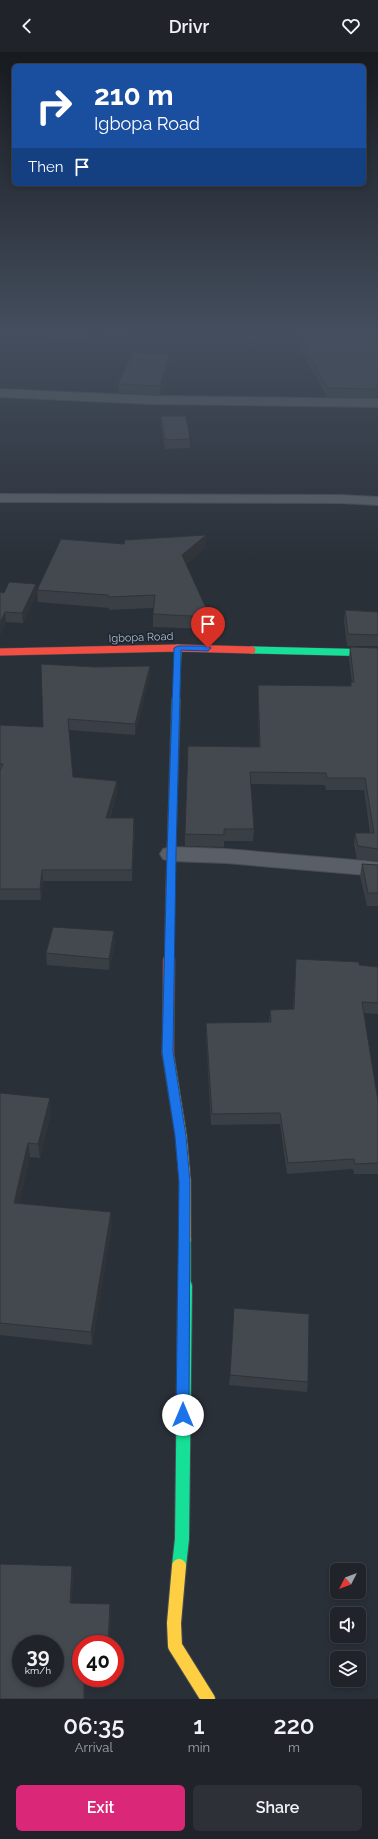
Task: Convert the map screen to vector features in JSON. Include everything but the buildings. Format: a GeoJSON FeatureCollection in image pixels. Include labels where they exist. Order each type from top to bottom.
{"type":"FeatureCollection","features":[{"type":"Feature","properties":{"kind":"street"},"geometry":{"type":"LineString","coordinates":[[0,498],[341,499],[378,501]]}},
{"type":"Feature","properties":{"kind":"street"},"geometry":{"type":"LineString","coordinates":[[178,648],[171,854],[168,1052],[181,1136],[185,1182],[182,1539],[174,1623],[175,1646],[208,1699]]}},
{"type":"Feature","properties":{"kind":"street","name":"Igbopa Road"},"geometry":{"type":"LineString","coordinates":[[0,652],[178,648],[378,653]]}},
{"type":"Feature","properties":{"kind":"street"},"geometry":{"type":"LineString","coordinates":[[171,854],[226,856],[378,869]]}},
{"type":"Feature","properties":{"kind":"traffic: fast"},"geometry":{"type":"LineString","coordinates":[[170,897],[178,648]]}},
{"type":"Feature","properties":{"kind":"traffic: fast"},"geometry":{"type":"LineString","coordinates":[[252,650],[378,653]]}},
{"type":"Feature","properties":{"kind":"traffic: fast"},"geometry":{"type":"LineString","coordinates":[[179,1566],[182,1539],[185,1240]]}},
{"type":"Feature","properties":{"kind":"traffic: slow"},"geometry":{"type":"LineString","coordinates":[[168,1054],[181,1136],[185,1181],[185,1240]]}},
{"type":"Feature","properties":{"kind":"traffic: slow"},"geometry":{"type":"LineString","coordinates":[[179,1566],[174,1623],[175,1646],[208,1699]]}},
{"type":"Feature","properties":{"kind":"traffic: jam"},"geometry":{"type":"LineString","coordinates":[[0,652],[178,648],[252,650]]}},
{"type":"Feature","properties":{"kind":"traffic: jam"},"geometry":{"type":"LineString","coordinates":[[168,1054],[170,897]]}},
{"type":"Feature","properties":{"kind":"route"},"geometry":{"type":"LineString","coordinates":[[183,1415],[185,1182],[181,1136],[168,1052],[171,854],[178,648],[208,648]]}}]}
